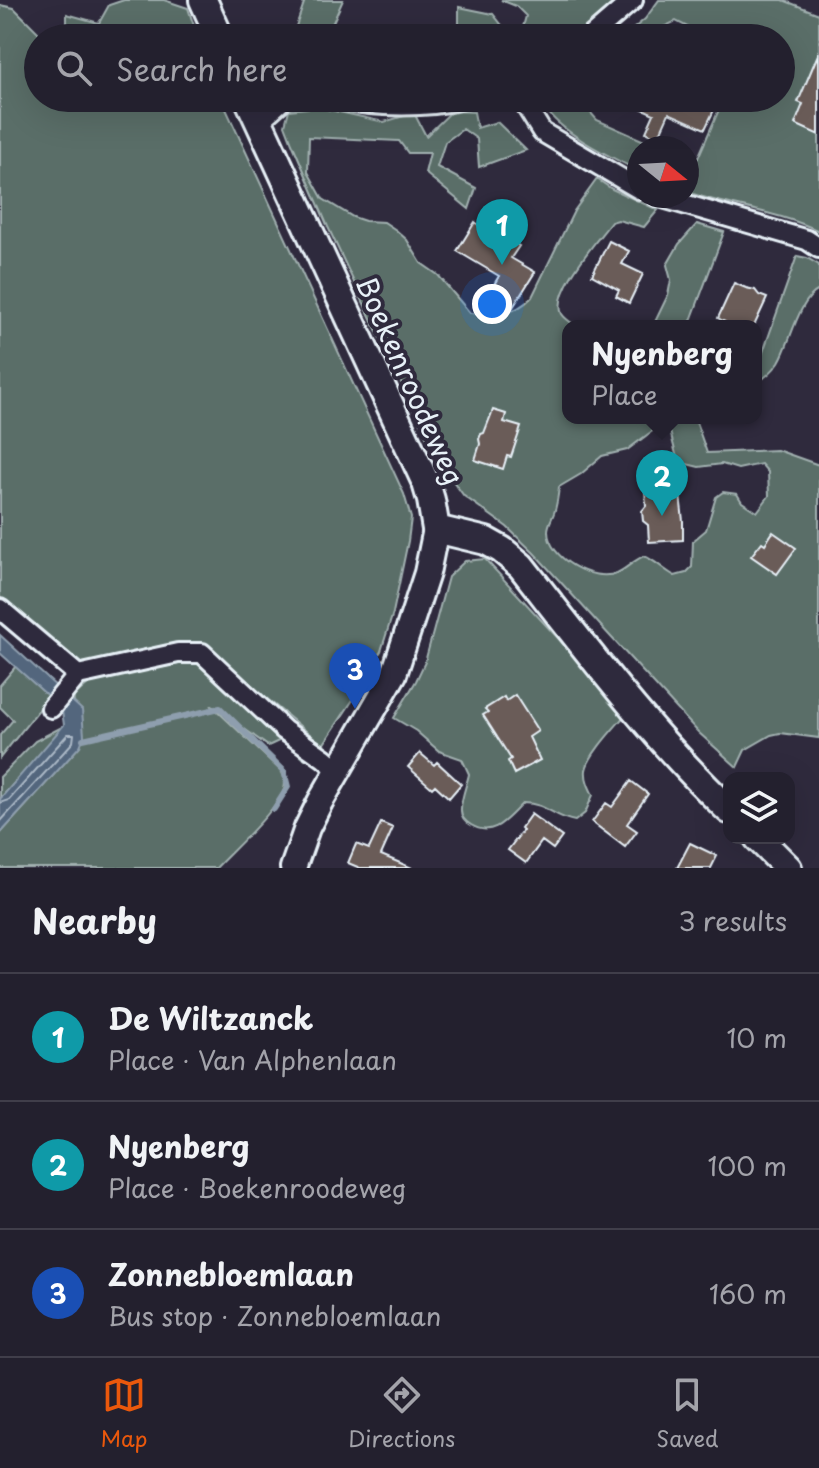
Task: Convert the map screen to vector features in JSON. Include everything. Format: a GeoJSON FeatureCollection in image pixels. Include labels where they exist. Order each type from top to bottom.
{"type":"FeatureCollection","features":[{"type":"Feature","properties":{"kind":"main road"},"geometry":{"type":"LineString","coordinates":[[203,0],[214,24]]}},
{"type":"Feature","properties":{"kind":"main road","name":"Boekenroodeweg"},"geometry":{"type":"LineString","coordinates":[[254,112],[426,483],[436,529],[486,541],[521,566],[642,719],[723,804]]}},
{"type":"Feature","properties":{"kind":"main road"},"geometry":{"type":"LineString","coordinates":[[764,844],[788,868]]}},
{"type":"Feature","properties":{"kind":"street"},"geometry":{"type":"LineString","coordinates":[[605,24],[633,0]]}},
{"type":"Feature","properties":{"kind":"street"},"geometry":{"type":"LineString","coordinates":[[530,112],[542,132],[627,182]]}},
{"type":"Feature","properties":{"kind":"street"},"geometry":{"type":"LineString","coordinates":[[697,208],[807,240],[819,248]]}},
{"type":"Feature","properties":{"kind":"street"},"geometry":{"type":"LineString","coordinates":[[293,868],[307,828],[394,674],[427,573],[436,529]]}},
{"type":"Feature","properties":{"kind":"street"},"geometry":{"type":"LineString","coordinates":[[0,609],[72,683]]}},
{"type":"Feature","properties":{"kind":"street"},"geometry":{"type":"LineString","coordinates":[[51,708],[72,683],[178,653],[202,653],[284,730],[338,770]]}},
{"type":"Feature","properties":{"kind":"green space"},"geometry":{"type":"Polygon","coordinates":[[[124,0],[164,0],[188,8],[193,24],[67,24],[67,14],[99,23],[109,5],[124,0]]]}},
{"type":"Feature","properties":{"kind":"green space"},"geometry":{"type":"Polygon","coordinates":[[[305,0],[343,0],[332,24],[297,24],[305,0]]]}},
{"type":"Feature","properties":{"kind":"green space"},"geometry":{"type":"Polygon","coordinates":[[[501,0],[618,0],[592,24],[524,24],[526,16],[516,6],[501,0]]]}},
{"type":"Feature","properties":{"kind":"green space"},"geometry":{"type":"Polygon","coordinates":[[[659,0],[783,0],[819,14],[819,231],[787,219],[699,196],[699,155],[718,112],[795,112],[795,24],[682,24],[676,21],[670,24],[639,24],[659,0]]]}},
{"type":"Feature","properties":{"kind":"green space"},"geometry":{"type":"Polygon","coordinates":[[[0,5],[14,8],[30,24],[24,24],[24,112],[227,112],[404,494],[411,518],[393,613],[381,651],[370,674],[323,745],[202,645],[89,667],[71,663],[0,601],[0,5]]]}},
{"type":"Feature","properties":{"kind":"green space"},"geometry":{"type":"Polygon","coordinates":[[[459,7],[493,14],[501,24],[459,24],[459,7]]]}},
{"type":"Feature","properties":{"kind":"green space"},"geometry":{"type":"Polygon","coordinates":[[[288,112],[339,112],[384,122],[414,113],[426,136],[451,112],[474,112],[477,128],[497,122],[526,150],[479,167],[477,139],[463,129],[445,142],[437,167],[476,188],[469,209],[425,173],[430,153],[408,153],[399,141],[309,137],[308,172],[323,199],[353,217],[384,222],[396,230],[407,240],[421,263],[438,275],[470,313],[511,311],[532,297],[574,211],[597,179],[627,196],[627,208],[658,210],[644,227],[618,220],[611,222],[578,266],[563,293],[560,304],[562,314],[568,320],[562,320],[562,424],[662,424],[627,450],[602,456],[559,487],[549,524],[550,541],[564,559],[585,571],[607,575],[617,573],[644,556],[675,576],[686,573],[692,567],[693,541],[706,530],[716,497],[723,492],[737,494],[742,502],[757,512],[769,496],[768,472],[761,464],[738,469],[722,464],[699,467],[678,462],[668,424],[697,424],[707,453],[777,450],[819,465],[819,738],[780,733],[771,735],[745,750],[737,767],[698,732],[534,553],[507,527],[464,496],[437,459],[328,227],[285,125],[288,112]]]}},
{"type":"Feature","properties":{"kind":"green space"},"geometry":{"type":"Polygon","coordinates":[[[549,112],[590,112],[597,120],[633,136],[627,136],[627,165],[587,144],[549,112]]]}},
{"type":"Feature","properties":{"kind":"green space"},"geometry":{"type":"Polygon","coordinates":[[[697,224],[724,232],[691,320],[656,320],[668,295],[671,280],[667,265],[679,244],[697,224]]]}},
{"type":"Feature","properties":{"kind":"green space"},"geometry":{"type":"Polygon","coordinates":[[[797,256],[807,258],[819,265],[819,290],[800,312],[779,362],[762,379],[762,355],[797,256]]]}},
{"type":"Feature","properties":{"kind":"green space"},"geometry":{"type":"Polygon","coordinates":[[[485,559],[627,713],[588,763],[586,777],[593,795],[585,813],[575,821],[538,805],[523,803],[494,828],[479,829],[471,825],[461,813],[469,774],[462,759],[439,751],[416,731],[394,718],[425,662],[448,577],[465,561],[485,559]]]}},
{"type":"Feature","properties":{"kind":"green space"},"geometry":{"type":"Polygon","coordinates":[[[203,659],[317,749],[305,760],[283,739],[268,746],[211,705],[281,771],[285,780],[279,798],[243,841],[216,868],[0,868],[0,834],[80,746],[83,731],[75,710],[74,696],[90,682],[203,659]]]}},
{"type":"Feature","properties":{"kind":"green space"},"geometry":{"type":"Polygon","coordinates":[[[16,666],[49,697],[0,758],[0,735],[13,720],[0,707],[0,685],[16,666]]]}},
{"type":"Feature","properties":{"kind":"green space"},"geometry":{"type":"Polygon","coordinates":[[[64,726],[0,799],[0,777],[35,741],[64,726]]]}},
{"type":"Feature","properties":{"kind":"water"},"geometry":{"type":"Polygon","coordinates":[[[0,635],[82,710],[84,736],[80,746],[0,834],[0,799],[64,725],[62,711],[0,653],[0,635]]]}},
{"type":"Feature","properties":{"kind":"building"},"geometry":{"type":"Polygon","coordinates":[[[819,52],[819,135],[795,124],[803,104],[798,102],[819,52]]]}},
{"type":"Feature","properties":{"kind":"building"},"geometry":{"type":"Polygon","coordinates":[[[650,112],[713,112],[705,129],[669,113],[659,136],[646,132],[654,114],[650,112]]]}},
{"type":"Feature","properties":{"kind":"building"},"geometry":{"type":"Polygon","coordinates":[[[475,222],[519,246],[511,258],[535,272],[510,312],[486,298],[499,276],[457,251],[475,222]]]}},
{"type":"Feature","properties":{"kind":"building"},"geometry":{"type":"Polygon","coordinates":[[[609,241],[629,251],[622,264],[643,274],[629,303],[616,296],[619,290],[592,275],[609,241]]]}},
{"type":"Feature","properties":{"kind":"building"},"geometry":{"type":"Polygon","coordinates":[[[734,283],[767,298],[757,320],[718,318],[734,283]]]}},
{"type":"Feature","properties":{"kind":"building"},"geometry":{"type":"Polygon","coordinates":[[[493,410],[506,414],[504,422],[521,427],[511,457],[507,456],[503,469],[475,460],[479,439],[493,410]]]}},
{"type":"Feature","properties":{"kind":"building"},"geometry":{"type":"Polygon","coordinates":[[[679,486],[683,540],[649,542],[648,525],[643,521],[642,511],[646,506],[645,489],[679,486]]]}},
{"type":"Feature","properties":{"kind":"building"},"geometry":{"type":"Polygon","coordinates":[[[773,532],[796,548],[777,574],[751,556],[773,532]]]}},
{"type":"Feature","properties":{"kind":"building"},"geometry":{"type":"Polygon","coordinates":[[[515,695],[538,731],[529,737],[540,760],[514,774],[508,761],[511,759],[483,715],[488,712],[485,709],[504,697],[506,701],[515,695]]]}},
{"type":"Feature","properties":{"kind":"building"},"geometry":{"type":"Polygon","coordinates":[[[420,753],[434,765],[437,762],[461,784],[449,798],[408,767],[420,753]]]}},
{"type":"Feature","properties":{"kind":"building"},"geometry":{"type":"Polygon","coordinates":[[[631,781],[648,794],[627,824],[637,831],[625,847],[592,822],[606,803],[612,807],[631,781]]]}},
{"type":"Feature","properties":{"kind":"building"},"geometry":{"type":"Polygon","coordinates":[[[531,814],[562,837],[553,849],[542,841],[526,863],[508,850],[531,814]]]}},
{"type":"Feature","properties":{"kind":"building"},"geometry":{"type":"Polygon","coordinates":[[[381,823],[393,828],[381,855],[412,868],[360,868],[348,863],[356,844],[369,849],[381,823]]]}},
{"type":"Feature","properties":{"kind":"building"},"geometry":{"type":"Polygon","coordinates":[[[690,843],[717,856],[711,868],[677,868],[690,843]]]}},
{"type":"Feature","properties":{"kind":"waterway"},"geometry":{"type":"LineString","coordinates":[[83,739],[220,708],[284,771],[288,787],[274,809]]}},
{"type":"Feature","properties":{"kind":"place","name":"De Wiltzanck"},"geometry":{"type":"Point","coordinates":[502,265]}},
{"type":"Feature","properties":{"kind":"place","name":"Nyenberg"},"geometry":{"type":"Point","coordinates":[662,516]}},
{"type":"Feature","properties":{"kind":"place","name":"Zonnebloemlaan"},"geometry":{"type":"Point","coordinates":[355,709]}}]}
